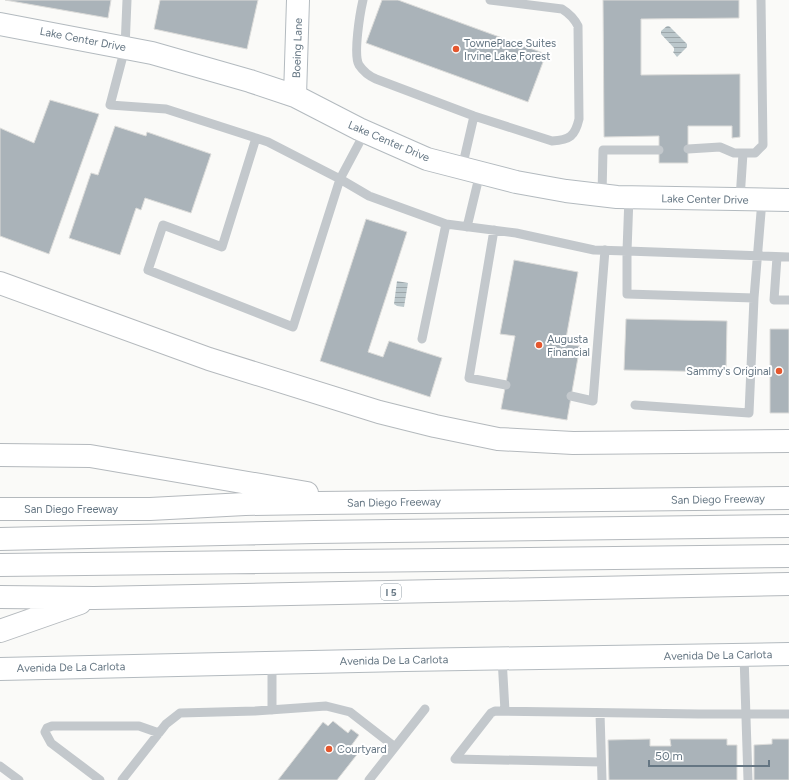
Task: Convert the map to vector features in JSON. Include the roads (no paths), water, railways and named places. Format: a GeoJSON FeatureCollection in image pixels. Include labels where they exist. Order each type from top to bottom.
{"type":"FeatureCollection","features":[{"type":"Feature","properties":{"kind":"main road","name":"Boeing Lane"},"geometry":{"type":"LineString","coordinates":[[296,96],[298,0]]}},
{"type":"Feature","properties":{"kind":"main road","name":"Lake Center Drive"},"geometry":{"type":"LineString","coordinates":[[0,24],[160,55],[250,81],[296,96],[366,132],[427,159],[516,182],[566,191],[629,197],[789,200]]}},
{"type":"Feature","properties":{"kind":"main road"},"geometry":{"type":"LineString","coordinates":[[0,283],[216,361],[379,412],[435,426],[498,439],[572,443],[789,441]]}},
{"type":"Feature","properties":{"kind":"main road"},"geometry":{"type":"LineString","coordinates":[[0,455],[90,456],[361,502]]}},
{"type":"Feature","properties":{"kind":"main road","name":"San Diego Freeway"},"geometry":{"type":"LineString","coordinates":[[0,509],[150,509],[245,504],[361,502],[789,498]]}},
{"type":"Feature","properties":{"kind":"main road"},"geometry":{"type":"LineString","coordinates":[[0,539],[314,532],[789,526]]}},
{"type":"Feature","properties":{"kind":"main road"},"geometry":{"type":"LineString","coordinates":[[0,565],[789,556]]}},
{"type":"Feature","properties":{"kind":"main road","name":"I 5"},"geometry":{"type":"LineString","coordinates":[[0,597],[94,598],[789,584]]}},
{"type":"Feature","properties":{"kind":"main road"},"geometry":{"type":"LineString","coordinates":[[0,631],[94,598]]}},
{"type":"Feature","properties":{"kind":"main road","name":"Avenida De La Carlota"},"geometry":{"type":"LineString","coordinates":[[0,669],[272,662],[789,654]]}},
{"type":"Feature","properties":{"kind":"lane"},"geometry":{"type":"LineString","coordinates":[[127,0],[125,48],[110,105],[166,109],[268,142],[340,179],[369,196],[446,224],[516,233],[594,250],[789,258]]}},
{"type":"Feature","properties":{"kind":"lane"},"geometry":{"type":"LineString","coordinates":[[362,0],[356,53],[358,64],[367,74],[376,79],[474,116],[552,141],[571,137],[576,130],[579,119],[578,26],[575,20],[570,14],[562,9],[490,0]]}},
{"type":"Feature","properties":{"kind":"lane"},"geometry":{"type":"LineString","coordinates":[[688,149],[720,147],[734,152],[756,153],[763,145],[761,0]]}},
{"type":"Feature","properties":{"kind":"lane"},"geometry":{"type":"LineString","coordinates":[[467,227],[474,116]]}},
{"type":"Feature","properties":{"kind":"lane"},"geometry":{"type":"LineString","coordinates":[[256,138],[222,247],[163,225],[148,270],[294,327],[340,179],[366,132]]}},
{"type":"Feature","properties":{"kind":"lane"},"geometry":{"type":"LineString","coordinates":[[602,195],[603,150],[659,150]]}},
{"type":"Feature","properties":{"kind":"lane"},"geometry":{"type":"LineString","coordinates":[[740,199],[743,153]]}},
{"type":"Feature","properties":{"kind":"lane"},"geometry":{"type":"LineString","coordinates":[[629,197],[627,294],[754,298]]}},
{"type":"Feature","properties":{"kind":"lane"},"geometry":{"type":"LineString","coordinates":[[635,405],[749,413],[754,298],[762,200]]}},
{"type":"Feature","properties":{"kind":"lane"},"geometry":{"type":"LineString","coordinates":[[422,339],[446,224]]}},
{"type":"Feature","properties":{"kind":"lane"},"geometry":{"type":"LineString","coordinates":[[494,230],[469,378],[506,385]]}},
{"type":"Feature","properties":{"kind":"lane"},"geometry":{"type":"LineString","coordinates":[[571,396],[593,401],[605,250]]}},
{"type":"Feature","properties":{"kind":"lane"},"geometry":{"type":"LineString","coordinates":[[777,257],[774,300],[789,300]]}},
{"type":"Feature","properties":{"kind":"lane"},"geometry":{"type":"LineString","coordinates":[[744,655],[748,780]]}},
{"type":"Feature","properties":{"kind":"lane"},"geometry":{"type":"LineString","coordinates":[[502,658],[505,711]]}},
{"type":"Feature","properties":{"kind":"lane"},"geometry":{"type":"LineString","coordinates":[[272,662],[272,710]]}},
{"type":"Feature","properties":{"kind":"lane"},"geometry":{"type":"LineString","coordinates":[[122,780],[166,724],[180,713],[272,710],[326,706],[350,712],[395,747]]}},
{"type":"Feature","properties":{"kind":"lane"},"geometry":{"type":"LineString","coordinates":[[369,780],[425,709]]}},
{"type":"Feature","properties":{"kind":"lane"},"geometry":{"type":"LineString","coordinates":[[601,762],[455,759],[491,713],[495,711],[789,714]]}},
{"type":"Feature","properties":{"kind":"lane"},"geometry":{"type":"LineString","coordinates":[[600,713],[602,780]]}},
{"type":"Feature","properties":{"kind":"lane"},"geometry":{"type":"LineString","coordinates":[[100,780],[51,743],[46,732],[47,728],[52,726],[139,726],[159,733]]}},
{"type":"Feature","properties":{"kind":"lane"},"geometry":{"type":"LineString","coordinates":[[0,766],[19,780]]}},
{"type":"Feature","properties":{"kind":"place","name":"TownePlace Suites Irvine Lake Forest"},"geometry":{"type":"Point","coordinates":[456,49]}},
{"type":"Feature","properties":{"kind":"place","name":"Augusta Financial"},"geometry":{"type":"Point","coordinates":[539,345]}},
{"type":"Feature","properties":{"kind":"place","name":"Sammy's Original"},"geometry":{"type":"Point","coordinates":[779,371]}},
{"type":"Feature","properties":{"kind":"place","name":"Courtyard"},"geometry":{"type":"Point","coordinates":[329,749]}}]}
